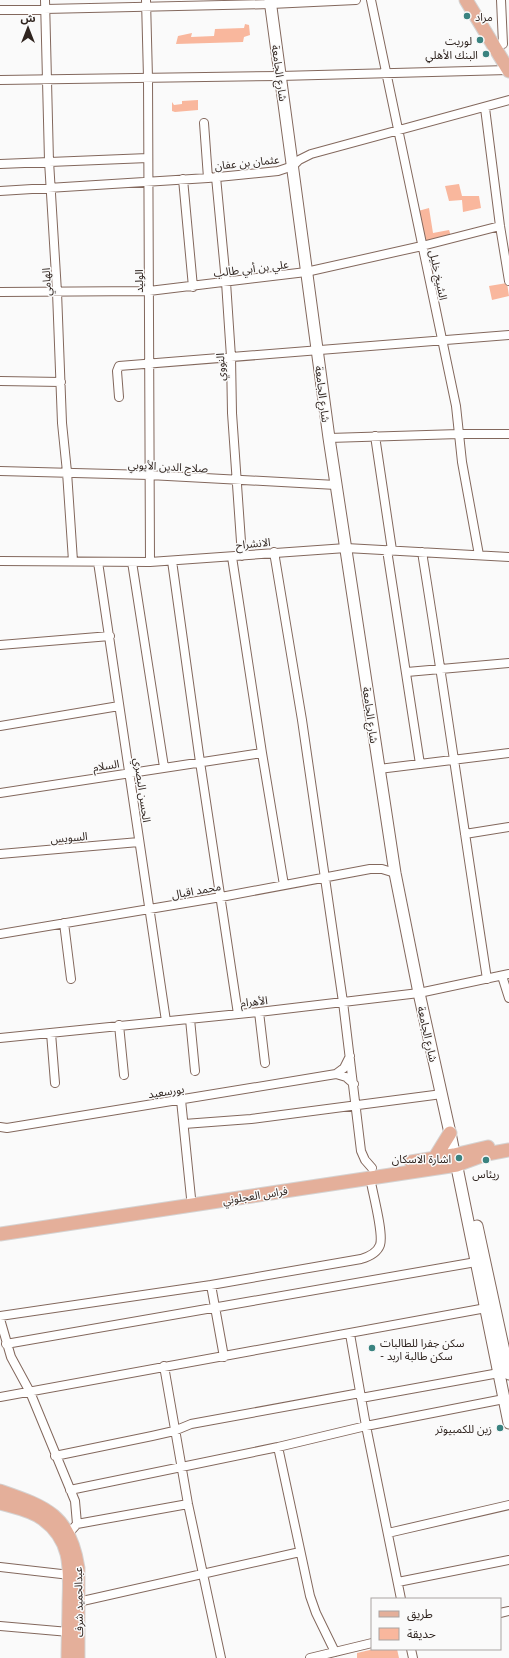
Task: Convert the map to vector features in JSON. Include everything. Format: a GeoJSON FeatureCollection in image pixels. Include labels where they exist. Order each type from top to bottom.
{"type":"FeatureCollection","features":[{"type":"Feature","properties":{"kind":"main road"},"geometry":{"type":"LineString","coordinates":[[466,0],[509,70]]}},
{"type":"Feature","properties":{"kind":"main road"},"geometry":{"type":"LineString","coordinates":[[475,0],[506,50]]}},
{"type":"Feature","properties":{"kind":"main road","name":"شارع الجامعة"},"geometry":{"type":"LineString","coordinates":[[270,2],[329,438],[395,873],[419,993],[450,1133],[459,1159],[504,1374],[504,1399],[509,1423]]}},
{"type":"Feature","properties":{"kind":"main road"},"geometry":{"type":"LineString","coordinates":[[434,1159],[450,1133]]}},
{"type":"Feature","properties":{"kind":"main road","name":"فراس العجلوني"},"geometry":{"type":"LineString","coordinates":[[0,1234],[371,1172],[434,1159],[459,1159],[509,1142]]}},
{"type":"Feature","properties":{"kind":"main road","name":"فراس العجلوني"},"geometry":{"type":"LineString","coordinates":[[0,1226],[459,1159],[509,1150]]}},
{"type":"Feature","properties":{"kind":"main road","name":"شارع الجامعة"},"geometry":{"type":"LineString","coordinates":[[459,1159],[476,1262],[486,1308],[504,1374]]}},
{"type":"Feature","properties":{"kind":"main road","name":"عبدالحميد شرف"},"geometry":{"type":"LineString","coordinates":[[0,1491],[36,1504],[48,1511],[62,1524],[73,1529],[78,1568],[78,1658]]}},
{"type":"Feature","properties":{"kind":"main road","name":"عبدالحميد شرف"},"geometry":{"type":"LineString","coordinates":[[0,1502],[42,1518],[57,1532],[65,1548],[69,1562],[70,1576],[68,1658]]}},
{"type":"Feature","properties":{"kind":"street","name":"الهامي"},"geometry":{"type":"LineString","coordinates":[[45,0],[51,187],[62,423],[73,562]]}},
{"type":"Feature","properties":{"kind":"street"},"geometry":{"type":"LineString","coordinates":[[0,10],[146,3],[356,0]]}},
{"type":"Feature","properties":{"kind":"street","name":"الشيخ خليل"},"geometry":{"type":"LineString","coordinates":[[371,0],[458,416],[462,462],[479,555]]}},
{"type":"Feature","properties":{"kind":"street"},"geometry":{"type":"LineString","coordinates":[[501,0],[506,50]]}},
{"type":"Feature","properties":{"kind":"street","name":"الوليد"},"geometry":{"type":"LineString","coordinates":[[146,3],[148,78],[150,562]]}},
{"type":"Feature","properties":{"kind":"street"},"geometry":{"type":"LineString","coordinates":[[0,80],[280,76],[386,72],[509,70]]}},
{"type":"Feature","properties":{"kind":"street","name":"عثمان بن عفان"},"geometry":{"type":"LineString","coordinates":[[0,191],[212,178],[278,171],[292,166],[299,160],[311,154],[485,108],[509,100]]}},
{"type":"Feature","properties":{"kind":"street"},"geometry":{"type":"LineString","coordinates":[[485,108],[500,226],[509,281]]}},
{"type":"Feature","properties":{"kind":"street","name":"النووي"},"geometry":{"type":"LineString","coordinates":[[204,123],[226,282],[231,356],[232,413],[242,556]]}},
{"type":"Feature","properties":{"kind":"street"},"geometry":{"type":"LineString","coordinates":[[0,164],[148,158]]}},
{"type":"Feature","properties":{"kind":"street"},"geometry":{"type":"LineString","coordinates":[[183,180],[193,287]]}},
{"type":"Feature","properties":{"kind":"street","name":"علي بن أبي طالب"},"geometry":{"type":"LineString","coordinates":[[0,292],[149,291],[193,287],[306,272],[422,246],[500,226]]}},
{"type":"Feature","properties":{"kind":"street"},"geometry":{"type":"LineString","coordinates":[[119,397],[117,371],[119,366],[509,335]]}},
{"type":"Feature","properties":{"kind":"street"},"geometry":{"type":"LineString","coordinates":[[0,381],[61,382]]}},
{"type":"Feature","properties":{"kind":"street"},"geometry":{"type":"LineString","coordinates":[[329,438],[509,434]]}},
{"type":"Feature","properties":{"kind":"street"},"geometry":{"type":"LineString","coordinates":[[375,436],[389,550],[420,764]]}},
{"type":"Feature","properties":{"kind":"street","name":"صلاح الدين الأيوبي"},"geometry":{"type":"LineString","coordinates":[[0,471],[149,475],[336,485]]}},
{"type":"Feature","properties":{"kind":"street","name":"الانشراح"},"geometry":{"type":"LineString","coordinates":[[0,561],[150,562],[346,548],[509,557]]}},
{"type":"Feature","properties":{"kind":"street"},"geometry":{"type":"LineString","coordinates":[[188,1504],[73,1529],[77,1509],[30,1392],[11,1357],[6,1344],[0,1317],[211,1285],[360,1259],[368,1257],[378,1248],[381,1238],[371,1172],[361,1151],[343,1002],[302,720],[274,552]]}},
{"type":"Feature","properties":{"kind":"street"},"geometry":{"type":"LineString","coordinates":[[422,552],[441,669],[453,760],[487,980]]}},
{"type":"Feature","properties":{"kind":"street"},"geometry":{"type":"LineString","coordinates":[[232,557],[284,885]]}},
{"type":"Feature","properties":{"kind":"street"},"geometry":{"type":"LineString","coordinates":[[172,561],[200,762],[238,1014]]}},
{"type":"Feature","properties":{"kind":"street","name":"الحسن البصري"},"geometry":{"type":"LineString","coordinates":[[98,562],[166,1021]]}},
{"type":"Feature","properties":{"kind":"street"},"geometry":{"type":"LineString","coordinates":[[132,562],[164,767]]}},
{"type":"Feature","properties":{"kind":"street"},"geometry":{"type":"LineString","coordinates":[[0,645],[110,636]]}},
{"type":"Feature","properties":{"kind":"street"},"geometry":{"type":"LineString","coordinates":[[406,672],[509,663]]}},
{"type":"Feature","properties":{"kind":"street"},"geometry":{"type":"LineString","coordinates":[[0,726],[119,706]]}},
{"type":"Feature","properties":{"kind":"street","name":"السلام"},"geometry":{"type":"LineString","coordinates":[[0,793],[262,753]]}},
{"type":"Feature","properties":{"kind":"street"},"geometry":{"type":"LineString","coordinates":[[379,769],[509,753]]}},
{"type":"Feature","properties":{"kind":"street"},"geometry":{"type":"LineString","coordinates":[[465,834],[509,827]]}},
{"type":"Feature","properties":{"kind":"street","name":"السويس"},"geometry":{"type":"LineString","coordinates":[[0,854],[139,842]]}},
{"type":"Feature","properties":{"kind":"street","name":"محمد اقبال"},"geometry":{"type":"LineString","coordinates":[[0,934],[376,868],[395,873]]}},
{"type":"Feature","properties":{"kind":"street"},"geometry":{"type":"LineString","coordinates":[[64,923],[71,979]]}},
{"type":"Feature","properties":{"kind":"street"},"geometry":{"type":"LineString","coordinates":[[506,975],[509,998]]}},
{"type":"Feature","properties":{"kind":"street","name":"الأهرام"},"geometry":{"type":"LineString","coordinates":[[0,1038],[259,1012],[419,993],[506,975]]}},
{"type":"Feature","properties":{"kind":"street"},"geometry":{"type":"LineString","coordinates":[[259,1012],[265,1063]]}},
{"type":"Feature","properties":{"kind":"street"},"geometry":{"type":"LineString","coordinates":[[190,1019],[195,1071]]}},
{"type":"Feature","properties":{"kind":"street"},"geometry":{"type":"LineString","coordinates":[[119,1025],[124,1075]]}},
{"type":"Feature","properties":{"kind":"street"},"geometry":{"type":"LineString","coordinates":[[51,1033],[55,1083]]}},
{"type":"Feature","properties":{"kind":"street"},"geometry":{"type":"LineString","coordinates":[[336,1074],[347,1064],[350,1054]]}},
{"type":"Feature","properties":{"kind":"street"},"geometry":{"type":"LineString","coordinates":[[336,1074],[346,1077],[354,1084]]}},
{"type":"Feature","properties":{"kind":"street","name":"بورسعيد"},"geometry":{"type":"LineString","coordinates":[[0,1127],[7,1128],[336,1074]]}},
{"type":"Feature","properties":{"kind":"street"},"geometry":{"type":"LineString","coordinates":[[184,1124],[251,1119],[442,1094]]}},
{"type":"Feature","properties":{"kind":"street"},"geometry":{"type":"LineString","coordinates":[[181,1100],[191,1198]]}},
{"type":"Feature","properties":{"kind":"street"},"geometry":{"type":"LineString","coordinates":[[6,1344],[476,1262]]}},
{"type":"Feature","properties":{"kind":"street"},"geometry":{"type":"LineString","coordinates":[[211,1285],[224,1357]]}},
{"type":"Feature","properties":{"kind":"street"},"geometry":{"type":"LineString","coordinates":[[0,1397],[486,1308]]}},
{"type":"Feature","properties":{"kind":"street"},"geometry":{"type":"LineString","coordinates":[[350,1334],[366,1426],[402,1598]]}},
{"type":"Feature","properties":{"kind":"street"},"geometry":{"type":"LineString","coordinates":[[164,1366],[174,1431],[188,1504],[221,1658]]}},
{"type":"Feature","properties":{"kind":"street"},"geometry":{"type":"LineString","coordinates":[[55,1456],[174,1431],[191,1424],[504,1374]]}},
{"type":"Feature","properties":{"kind":"street"},"geometry":{"type":"LineString","coordinates":[[70,1490],[181,1468],[366,1426],[504,1399]]}},
{"type":"Feature","properties":{"kind":"street"},"geometry":{"type":"LineString","coordinates":[[278,1447],[312,1602],[335,1652]]}},
{"type":"Feature","properties":{"kind":"street"},"geometry":{"type":"LineString","coordinates":[[388,1533],[509,1505]]}},
{"type":"Feature","properties":{"kind":"street"},"geometry":{"type":"LineString","coordinates":[[78,1602],[300,1552]]}},
{"type":"Feature","properties":{"kind":"street"},"geometry":{"type":"LineString","coordinates":[[398,1582],[509,1560]]}},
{"type":"Feature","properties":{"kind":"street"},"geometry":{"type":"LineString","coordinates":[[0,1568],[70,1576]]}},
{"type":"Feature","properties":{"kind":"street"},"geometry":{"type":"LineString","coordinates":[[0,1626],[69,1632]]}},
{"type":"Feature","properties":{"kind":"street"},"geometry":{"type":"LineString","coordinates":[[310,1658],[371,1643]]}},
{"type":"Feature","properties":{"kind":"green space"},"geometry":{"type":"Polygon","coordinates":[[[245,24],[249,25],[250,35],[244,37],[243,42],[176,44],[178,36],[192,33],[191,37],[214,36],[215,29],[244,28],[245,24]]]}},
{"type":"Feature","properties":{"kind":"green space"},"geometry":{"type":"Polygon","coordinates":[[[198,100],[198,110],[172,111],[172,102],[174,105],[182,104],[182,101],[198,100]]]}},
{"type":"Feature","properties":{"kind":"green space"},"geometry":{"type":"Polygon","coordinates":[[[459,184],[462,196],[479,196],[481,208],[463,212],[462,200],[449,201],[445,186],[459,184]]]}},
{"type":"Feature","properties":{"kind":"green space"},"geometry":{"type":"Polygon","coordinates":[[[429,208],[433,233],[449,230],[451,236],[425,244],[418,211],[429,208]]]}},
{"type":"Feature","properties":{"kind":"green space"},"geometry":{"type":"Polygon","coordinates":[[[507,283],[509,296],[492,300],[489,286],[507,283]]]}},
{"type":"Feature","properties":{"kind":"green space"},"geometry":{"type":"Polygon","coordinates":[[[371,1650],[397,1650],[399,1658],[357,1658],[357,1653],[371,1650]]]}},
{"type":"Feature","properties":{"kind":"place","name":"مراد"},"geometry":{"type":"Point","coordinates":[467,16]}},
{"type":"Feature","properties":{"kind":"place","name":"لوريت"},"geometry":{"type":"Point","coordinates":[480,40]}},
{"type":"Feature","properties":{"kind":"place","name":"البنك الأهلي"},"geometry":{"type":"Point","coordinates":[486,54]}},
{"type":"Feature","properties":{"kind":"place","name":"اشارة الاسكان"},"geometry":{"type":"Point","coordinates":[459,1158]}},
{"type":"Feature","properties":{"kind":"place","name":"ريئاس"},"geometry":{"type":"Point","coordinates":[486,1160]}},
{"type":"Feature","properties":{"kind":"place","name":"سكن جفرا للطالبات - سكن طالبة اربد"},"geometry":{"type":"Point","coordinates":[372,1348]}},
{"type":"Feature","properties":{"kind":"place","name":"زين للكمبيوتر"},"geometry":{"type":"Point","coordinates":[500,1428]}}]}
